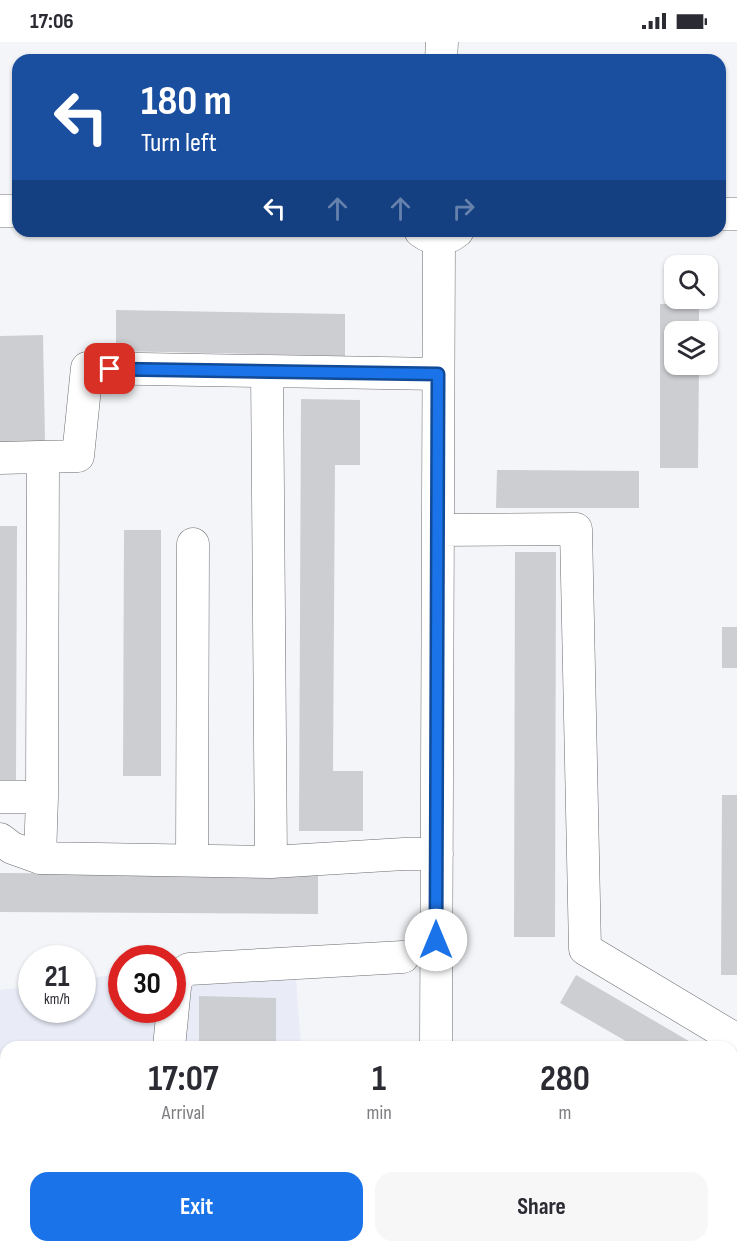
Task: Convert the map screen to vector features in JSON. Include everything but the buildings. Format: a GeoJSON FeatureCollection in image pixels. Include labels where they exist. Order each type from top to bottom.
{"type":"FeatureCollection","features":[{"type":"Feature","properties":{"kind":"street"},"geometry":{"type":"LineString","coordinates":[[436,1041],[439,237]]}},
{"type":"Feature","properties":{"kind":"street"},"geometry":{"type":"LineString","coordinates":[[0,458],[78,456],[87,368],[438,374]]}},
{"type":"Feature","properties":{"kind":"street"},"geometry":{"type":"LineString","coordinates":[[267,371],[271,862]]}},
{"type":"Feature","properties":{"kind":"street"},"geometry":{"type":"LineString","coordinates":[[40,858],[43,457]]}},
{"type":"Feature","properties":{"kind":"street"},"geometry":{"type":"LineString","coordinates":[[438,530],[576,530],[585,949],[737,1040]]}},
{"type":"Feature","properties":{"kind":"street"},"geometry":{"type":"LineString","coordinates":[[192,860],[193,544]]}},
{"type":"Feature","properties":{"kind":"street"},"geometry":{"type":"LineString","coordinates":[[0,797],[42,797]]}},
{"type":"Feature","properties":{"kind":"street"},"geometry":{"type":"LineString","coordinates":[[0,839],[12,848],[40,858],[271,862],[437,854]]}},
{"type":"Feature","properties":{"kind":"street"},"geometry":{"type":"LineString","coordinates":[[169,1041],[176,977],[189,969],[403,957]]}},
{"type":"Feature","properties":{"kind":"shaded area"},"geometry":{"type":"Polygon","coordinates":[[[294,950],[301,1041],[0,1041],[0,990],[18,988],[18,1023],[96,1023],[96,977],[108,976],[108,1023],[186,1023],[186,965],[294,950]]]}},
{"type":"Feature","properties":{"kind":"route"},"geometry":{"type":"LineString","coordinates":[[110,369],[438,374],[436,940]]}}]}
